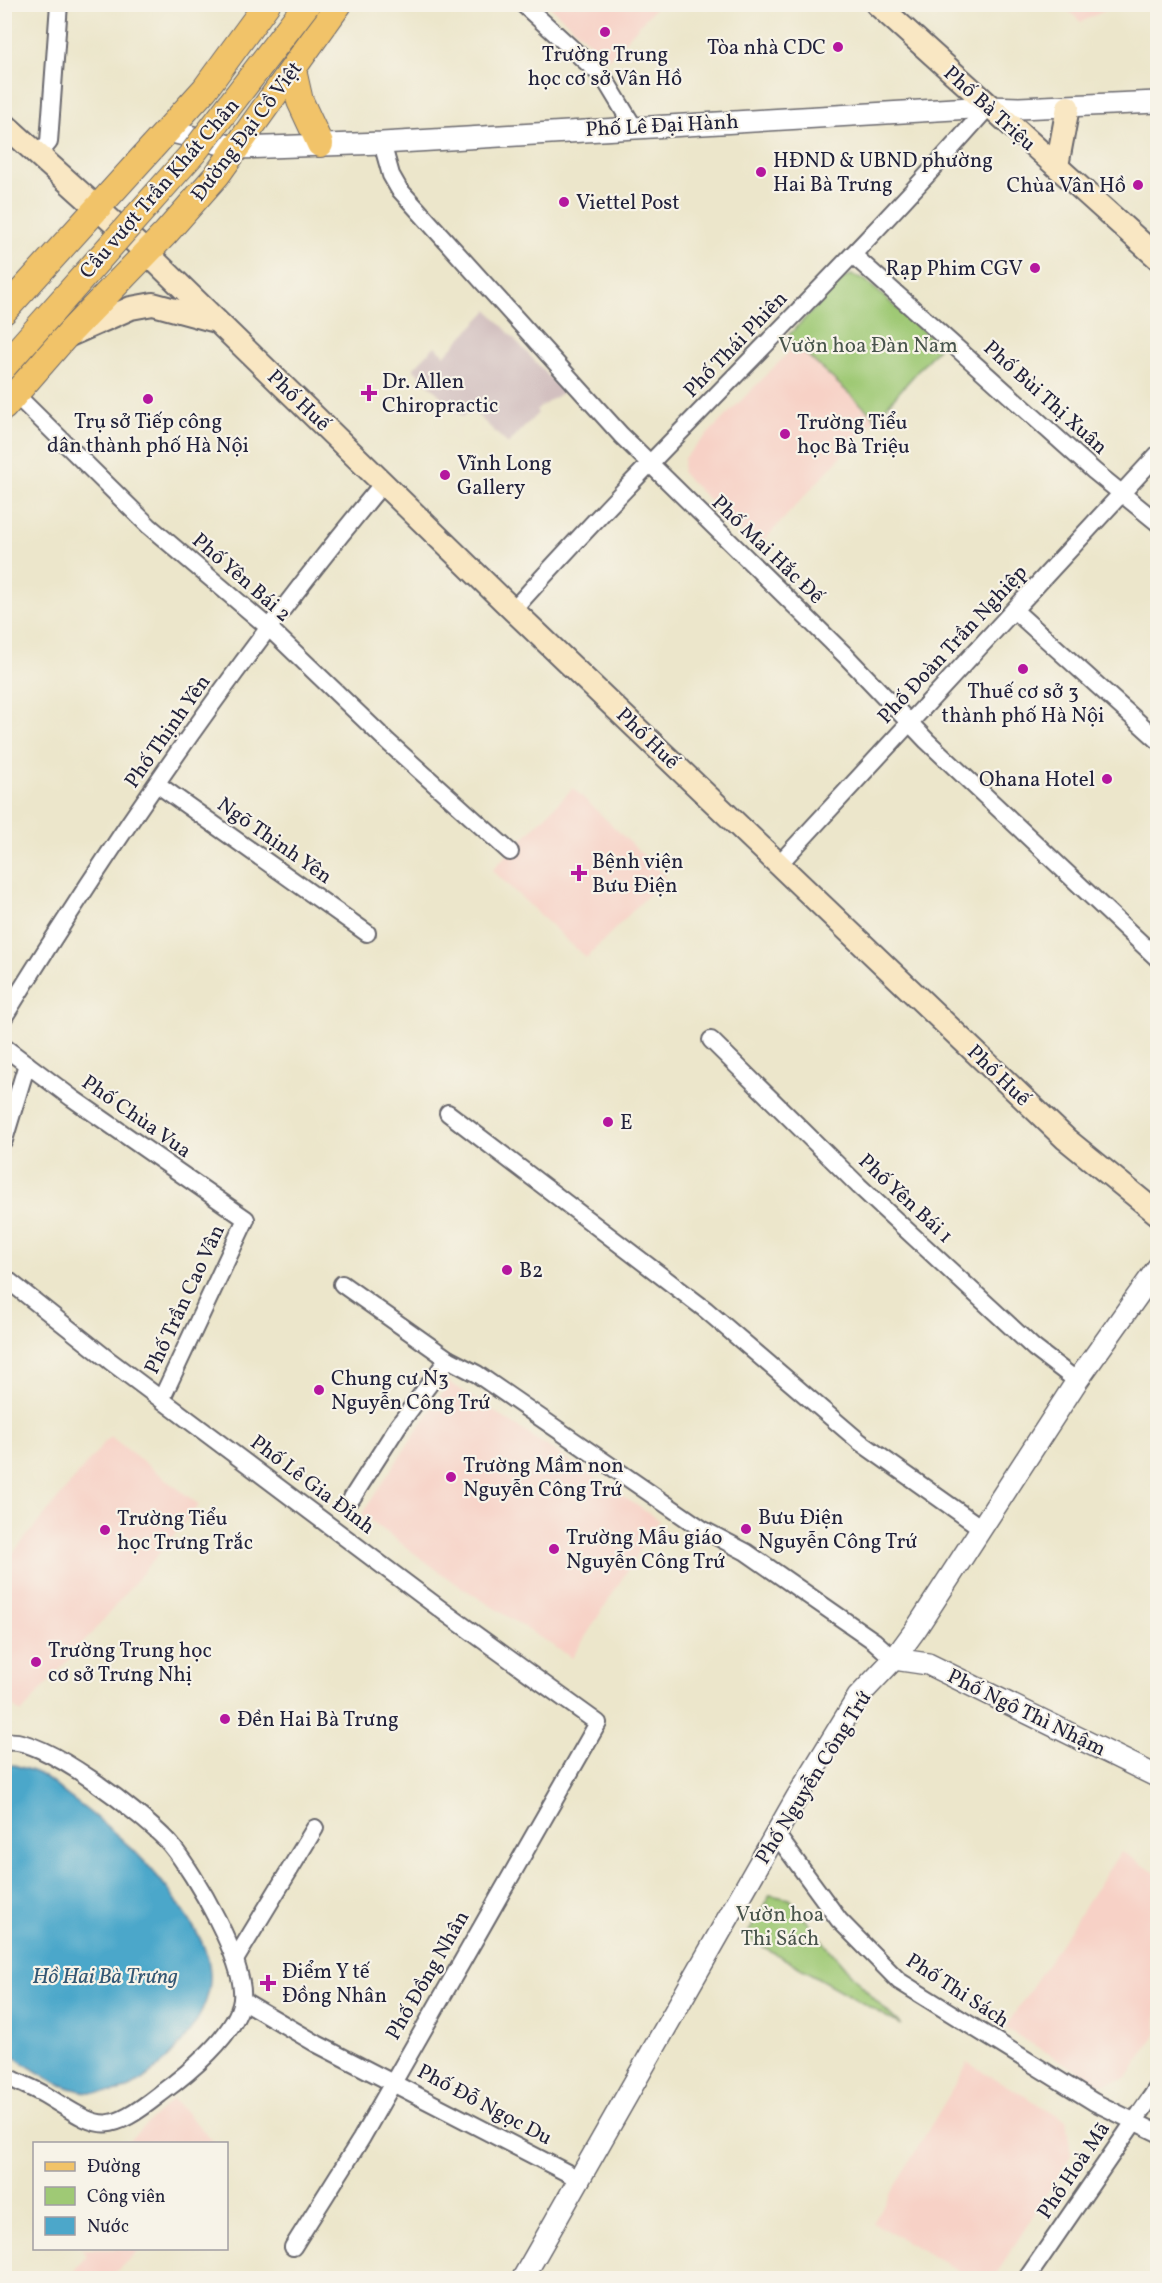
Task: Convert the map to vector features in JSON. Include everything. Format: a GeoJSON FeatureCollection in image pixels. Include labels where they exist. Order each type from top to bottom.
{"type":"FeatureCollection","features":[{"type":"Feature","properties":{"kind":"main road"},"geometry":{"type":"LineString","coordinates":[[4,311],[205,89],[267,4]]}},
{"type":"Feature","properties":{"kind":"main road","name":"Cầu vượt Trần Khát Chân"},"geometry":{"type":"LineString","coordinates":[[4,366],[194,152],[307,4]]}},
{"type":"Feature","properties":{"kind":"main road","name":"Đường Đại Cồ Việt"},"geometry":{"type":"LineString","coordinates":[[10,400],[64,338],[147,254],[238,148],[339,4]]}},
{"type":"Feature","properties":{"kind":"main road","name":"Phố Bà Triệu"},"geometry":{"type":"LineString","coordinates":[[877,4],[988,107],[1158,258]]}},
{"type":"Feature","properties":{"kind":"main road"},"geometry":{"type":"LineString","coordinates":[[240,44],[248,69],[258,80],[274,81],[293,70],[300,101],[320,144]]}},
{"type":"Feature","properties":{"kind":"main road"},"geometry":{"type":"LineString","coordinates":[[1057,166],[1068,107]]}},
{"type":"Feature","properties":{"kind":"main road","name":"Phố Huế"},"geometry":{"type":"LineString","coordinates":[[4,124],[147,254],[384,482],[513,610],[1066,1139],[1158,1214]]}},
{"type":"Feature","properties":{"kind":"main road"},"geometry":{"type":"LineString","coordinates":[[64,338],[131,308],[153,304],[217,322]]}},
{"type":"Feature","properties":{"kind":"main road"},"geometry":{"type":"LineString","coordinates":[[4,323],[13,322],[30,330],[37,346],[34,358],[10,400]]}},
{"type":"Feature","properties":{"kind":"street"},"geometry":{"type":"LineString","coordinates":[[38,154],[49,142],[58,4]]}},
{"type":"Feature","properties":{"kind":"street"},"geometry":{"type":"LineString","coordinates":[[523,4],[604,78],[633,126]]}},
{"type":"Feature","properties":{"kind":"street","name":"Phố Lê Đại Hành"},"geometry":{"type":"LineString","coordinates":[[168,131],[238,148],[382,143],[633,126],[988,107],[1068,107],[1158,102]]}},
{"type":"Feature","properties":{"kind":"street","name":"Phố Thái Phiên"},"geometry":{"type":"LineString","coordinates":[[513,610],[650,464],[853,255],[988,107]]}},
{"type":"Feature","properties":{"kind":"street","name":"Phố Mai Hắc Đế"},"geometry":{"type":"LineString","coordinates":[[382,143],[391,176],[399,189],[650,464],[910,722],[1158,959]]}},
{"type":"Feature","properties":{"kind":"street","name":"Phố Bùi Thị Xuân"},"geometry":{"type":"LineString","coordinates":[[853,255],[1158,523]]}},
{"type":"Feature","properties":{"kind":"street","name":"Phố Yên Bái 2"},"geometry":{"type":"LineString","coordinates":[[10,400],[149,526],[268,627],[510,852]]}},
{"type":"Feature","properties":{"kind":"street","name":"Phố Đoàn Trần Nghiệp"},"geometry":{"type":"LineString","coordinates":[[779,864],[1158,454]]}},
{"type":"Feature","properties":{"kind":"street","name":"Phố Thịnh Yên"},"geometry":{"type":"LineString","coordinates":[[4,1017],[79,896],[268,627],[384,482]]}},
{"type":"Feature","properties":{"kind":"street"},"geometry":{"type":"LineString","coordinates":[[1015,611],[1158,740]]}},
{"type":"Feature","properties":{"kind":"street","name":"Ngõ Thịnh Yên"},"geometry":{"type":"LineString","coordinates":[[157,784],[367,933]]}},
{"type":"Feature","properties":{"kind":"street","name":"Phố Yên Bái 1"},"geometry":{"type":"LineString","coordinates":[[711,1040],[859,1186],[1034,1348],[1077,1381]]}},
{"type":"Feature","properties":{"kind":"street","name":"Phố Chùa Vua"},"geometry":{"type":"LineString","coordinates":[[4,1047],[246,1219]]}},
{"type":"Feature","properties":{"kind":"street"},"geometry":{"type":"LineString","coordinates":[[4,1140],[27,1064]]}},
{"type":"Feature","properties":{"kind":"street"},"geometry":{"type":"LineString","coordinates":[[448,1113],[706,1310],[860,1442],[980,1527]]}},
{"type":"Feature","properties":{"kind":"street","name":"Phố Trần Cao Vân"},"geometry":{"type":"LineString","coordinates":[[162,1398],[246,1219]]}},
{"type":"Feature","properties":{"kind":"street","name":"Phố Nguyễn Công Trứ"},"geometry":{"type":"LineString","coordinates":[[523,2278],[581,2180],[776,1834],[858,1697],[894,1659],[1077,1381],[1158,1267]]}},
{"type":"Feature","properties":{"kind":"street","name":"Phố Lê Gia Đỉnh"},"geometry":{"type":"LineString","coordinates":[[4,1277],[110,1361],[447,1614],[598,1723]]}},
{"type":"Feature","properties":{"kind":"street"},"geometry":{"type":"LineString","coordinates":[[342,1284],[448,1359],[477,1374],[702,1529],[746,1552],[874,1641],[894,1659]]}},
{"type":"Feature","properties":{"kind":"street"},"geometry":{"type":"LineString","coordinates":[[352,1498],[398,1426],[448,1359]]}},
{"type":"Feature","properties":{"kind":"street","name":"Phố Ngô Thì Nhậm"},"geometry":{"type":"LineString","coordinates":[[894,1659],[928,1664],[1158,1777]]}},
{"type":"Feature","properties":{"kind":"street","name":"Phố Đồng Nhân"},"geometry":{"type":"LineString","coordinates":[[293,2247],[362,2139],[392,2081],[598,1723]]}},
{"type":"Feature","properties":{"kind":"street"},"geometry":{"type":"LineString","coordinates":[[4,1743],[9,1741],[39,1747],[94,1781],[170,1844],[217,1916],[235,1960],[242,2000],[226,2033],[188,2073],[131,2117],[114,2123],[100,2124],[85,2120],[4,2074]]}},
{"type":"Feature","properties":{"kind":"street"},"geometry":{"type":"LineString","coordinates":[[235,1960],[315,1828]]}},
{"type":"Feature","properties":{"kind":"street","name":"Phố Thi Sách"},"geometry":{"type":"LineString","coordinates":[[776,1834],[839,1920],[899,1981],[1094,2102],[1158,2133]]}},
{"type":"Feature","properties":{"kind":"street","name":"Phố Đỗ Ngọc Du"},"geometry":{"type":"LineString","coordinates":[[242,2000],[317,2044],[581,2180]]}},
{"type":"Feature","properties":{"kind":"street","name":"Phố Hoà Mã"},"geometry":{"type":"LineString","coordinates":[[1027,2278],[1158,2087]]}},
{"type":"Feature","properties":{"kind":"shaded area","name":"Trường Trung học cơ sở Vân Hồ"},"geometry":{"type":"Polygon","coordinates":[[[548,5],[658,5],[608,59],[548,5]]]}},
{"type":"Feature","properties":{"kind":"shaded area"},"geometry":{"type":"Polygon","coordinates":[[[1062,5],[1117,5],[1081,22],[1062,5]]]}},
{"type":"Feature","properties":{"kind":"shaded area"},"geometry":{"type":"Polygon","coordinates":[[[488,310],[563,392],[536,410],[538,413],[508,444],[471,409],[462,417],[413,369],[435,346],[445,355],[488,310]]]}},
{"type":"Feature","properties":{"kind":"shaded area","name":"Trường Tiểu học Bà Triệu"},"geometry":{"type":"Polygon","coordinates":[[[796,345],[876,418],[757,548],[682,473],[684,458],[796,345]]]}},
{"type":"Feature","properties":{"kind":"shaded area","name":"Bệnh viện Bưu Điện"},"geometry":{"type":"Polygon","coordinates":[[[573,788],[666,877],[586,958],[492,870],[573,788]]]}},
{"type":"Feature","properties":{"kind":"shaded area"},"geometry":{"type":"Polygon","coordinates":[[[449,1382],[659,1520],[572,1658],[449,1579],[362,1514],[449,1382]]]}},
{"type":"Feature","properties":{"kind":"shaded area","name":"Trường Tiểu học Trưng Trắc"},"geometry":{"type":"Polygon","coordinates":[[[110,1436],[199,1505],[100,1624],[21,1713],[5,1700],[5,1547],[12,1554],[110,1436]]]}},
{"type":"Feature","properties":{"kind":"shaded area"},"geometry":{"type":"Polygon","coordinates":[[[1121,1851],[1157,1874],[1157,2033],[1126,2079],[1100,2084],[1005,2028],[1121,1851]]]}},
{"type":"Feature","properties":{"kind":"shaded area"},"geometry":{"type":"Polygon","coordinates":[[[968,2063],[1066,2120],[1071,2155],[994,2278],[972,2278],[873,2223],[968,2063]]]}},
{"type":"Feature","properties":{"kind":"shaded area"},"geometry":{"type":"Polygon","coordinates":[[[173,2099],[214,2142],[127,2142],[173,2099]]]}},
{"type":"Feature","properties":{"kind":"shaded area"},"geometry":{"type":"Polygon","coordinates":[[[82,2250],[139,2250],[109,2278],[68,2278],[87,2255],[82,2250]]]}},
{"type":"Feature","properties":{"kind":"green space","name":"Vườn hoa Đàn Nam"},"geometry":{"type":"Polygon","coordinates":[[[851,275],[864,279],[940,346],[876,418],[787,337],[844,278],[851,275]]]}},
{"type":"Feature","properties":{"kind":"green space","name":"Vườn hoa Thi Sách"},"geometry":{"type":"Polygon","coordinates":[[[770,1895],[790,1899],[842,1965],[901,2025],[746,1937],[770,1895]]]}},
{"type":"Feature","properties":{"kind":"water","name":"Hồ Hai Bà Trưng"},"geometry":{"type":"Polygon","coordinates":[[[14,1765],[47,1779],[133,1850],[161,1880],[194,1928],[205,1949],[210,1973],[209,1989],[204,2006],[195,2023],[172,2054],[144,2078],[126,2089],[95,2092],[67,2087],[45,2077],[5,2051],[4,1766],[14,1765]]]}},
{"type":"Feature","properties":{"kind":"place","name":"Trường Trung học cơ sở Vân Hồ"},"geometry":{"type":"Point","coordinates":[605,32]}},
{"type":"Feature","properties":{"kind":"place","name":"Tòa nhà CDC"},"geometry":{"type":"Point","coordinates":[838,47]}},
{"type":"Feature","properties":{"kind":"place","name":"HĐND & UBND phường Hai Bà Trưng"},"geometry":{"type":"Point","coordinates":[761,172]}},
{"type":"Feature","properties":{"kind":"place","name":"Chùa Vân Hồ"},"geometry":{"type":"Point","coordinates":[1138,185]}},
{"type":"Feature","properties":{"kind":"place","name":"Viettel Post"},"geometry":{"type":"Point","coordinates":[564,202]}},
{"type":"Feature","properties":{"kind":"place","name":"Rạp Phim CGV"},"geometry":{"type":"Point","coordinates":[1035,268]}},
{"type":"Feature","properties":{"kind":"place","name":"Dr. Allen Chiropractic"},"geometry":{"type":"Point","coordinates":[369,393]}},
{"type":"Feature","properties":{"kind":"place","name":"Trụ sở Tiếp công dân thành phố Hà Nội"},"geometry":{"type":"Point","coordinates":[148,399]}},
{"type":"Feature","properties":{"kind":"place","name":"Trường Tiểu học Bà Triệu"},"geometry":{"type":"Point","coordinates":[785,434]}},
{"type":"Feature","properties":{"kind":"place","name":"Vĩnh Long Gallery"},"geometry":{"type":"Point","coordinates":[445,475]}},
{"type":"Feature","properties":{"kind":"place","name":"Thuế cơ sở 3 thành phố Hà Nội"},"geometry":{"type":"Point","coordinates":[1023,669]}},
{"type":"Feature","properties":{"kind":"place","name":"Ohana Hotel"},"geometry":{"type":"Point","coordinates":[1107,779]}},
{"type":"Feature","properties":{"kind":"place","name":"Bệnh viện Bưu Điện"},"geometry":{"type":"Point","coordinates":[579,873]}},
{"type":"Feature","properties":{"kind":"place","name":"E"},"geometry":{"type":"Point","coordinates":[608,1122]}},
{"type":"Feature","properties":{"kind":"place","name":"B2"},"geometry":{"type":"Point","coordinates":[507,1270]}},
{"type":"Feature","properties":{"kind":"place","name":"Chung cư N3 Nguyễn Công Trứ"},"geometry":{"type":"Point","coordinates":[319,1390]}},
{"type":"Feature","properties":{"kind":"place","name":"Trường Mầm non Nguyễn Công Trứ"},"geometry":{"type":"Point","coordinates":[451,1477]}},
{"type":"Feature","properties":{"kind":"place","name":"Bưu Điện Nguyễn Công Trứ"},"geometry":{"type":"Point","coordinates":[746,1529]}},
{"type":"Feature","properties":{"kind":"place","name":"Trường Tiểu học Trưng Trắc"},"geometry":{"type":"Point","coordinates":[105,1530]}},
{"type":"Feature","properties":{"kind":"place","name":"Trường Mẫu giáo Nguyễn Công Trứ"},"geometry":{"type":"Point","coordinates":[554,1549]}},
{"type":"Feature","properties":{"kind":"place","name":"Trường Trung học cơ sở Trưng Nhị"},"geometry":{"type":"Point","coordinates":[36,1662]}},
{"type":"Feature","properties":{"kind":"place","name":"Đền Hai Bà Trưng"},"geometry":{"type":"Point","coordinates":[225,1719]}},
{"type":"Feature","properties":{"kind":"place","name":"Điểm Y tế Đồng Nhân"},"geometry":{"type":"Point","coordinates":[268,1983]}}]}
